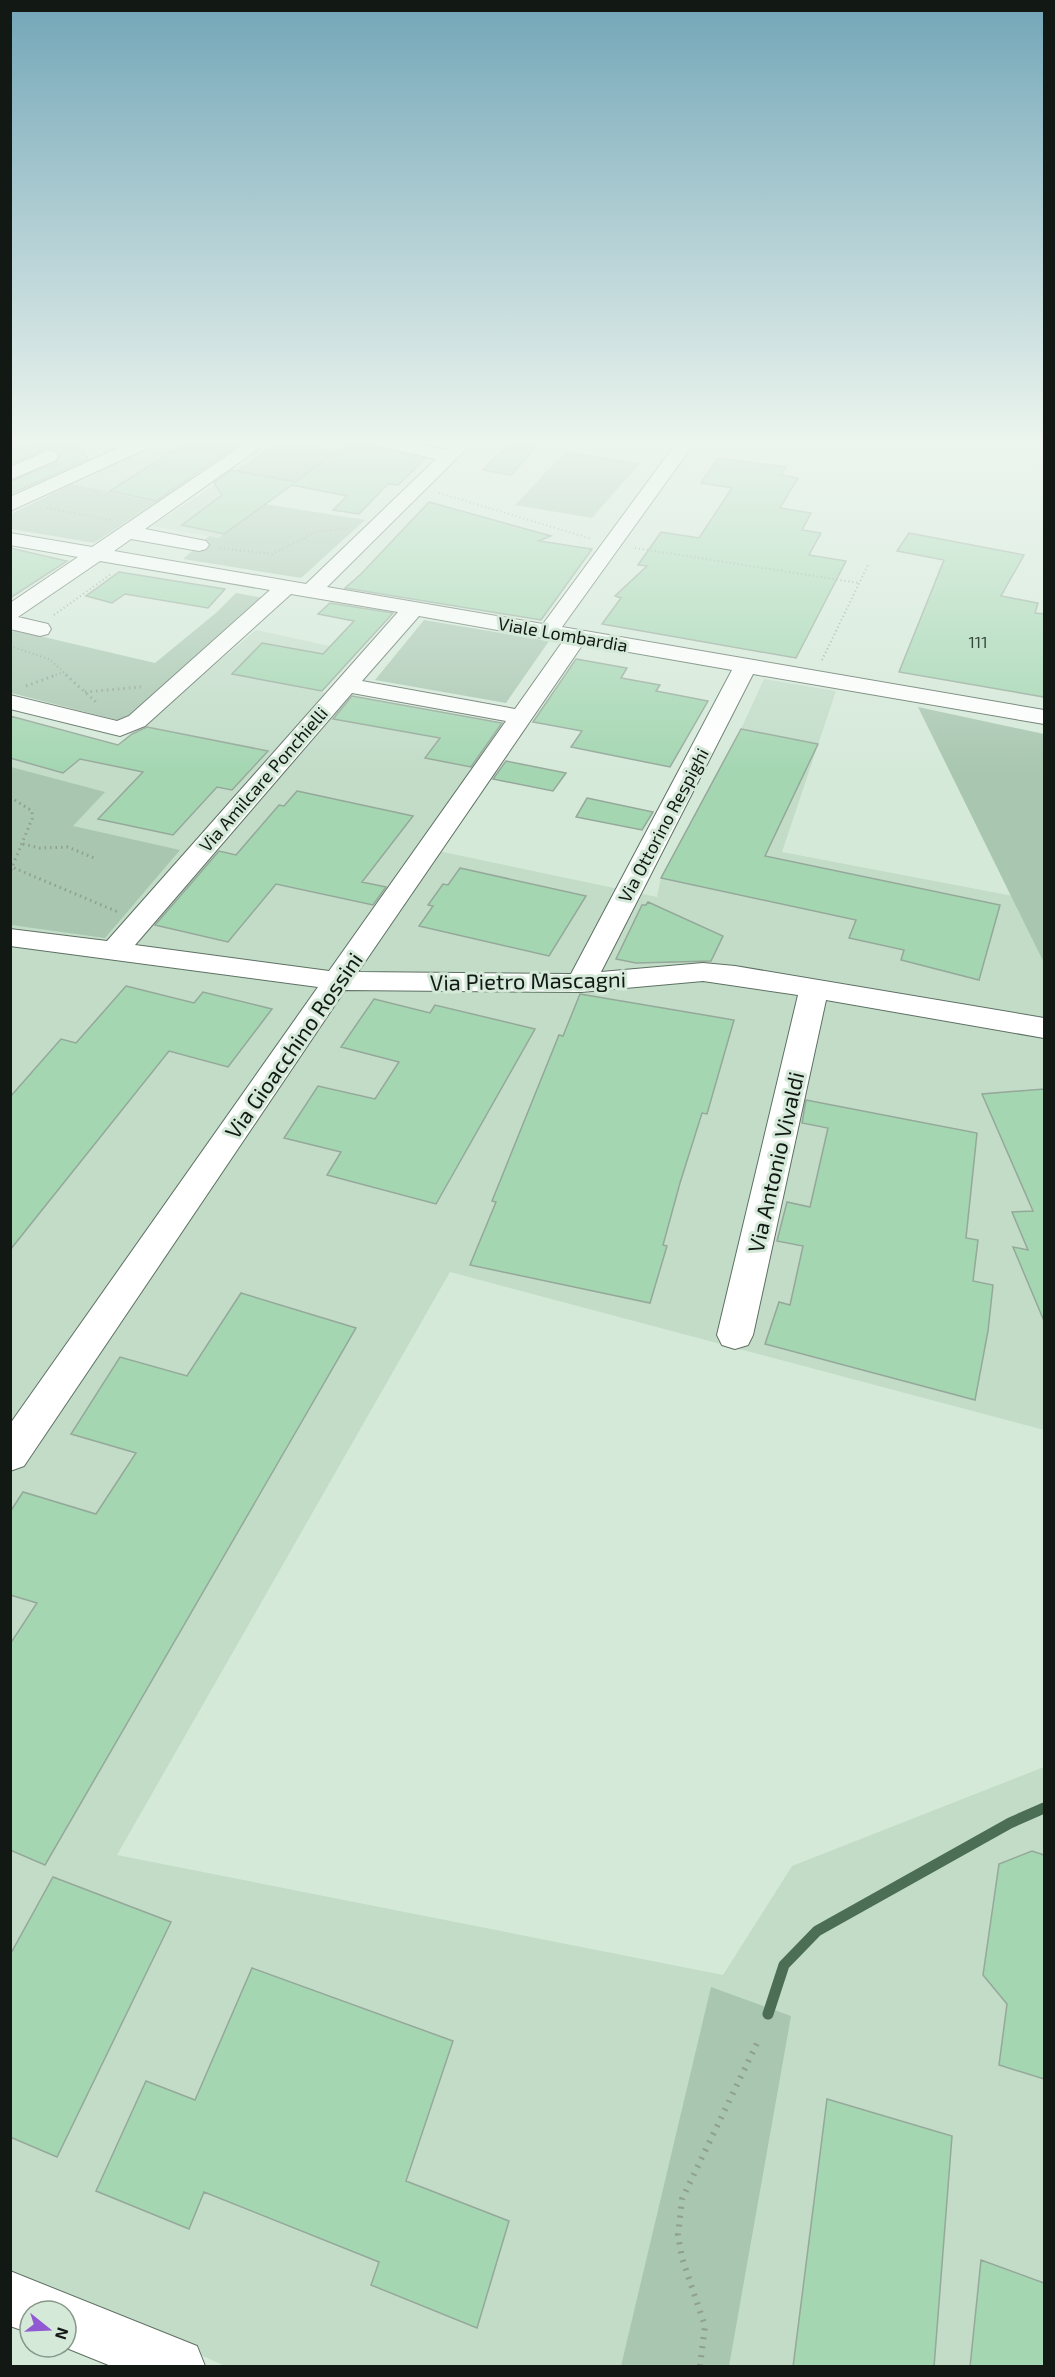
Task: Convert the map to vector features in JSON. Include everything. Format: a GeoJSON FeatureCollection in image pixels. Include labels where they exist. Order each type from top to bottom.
{"type":"FeatureCollection","features":[{"type":"Feature","properties":{"kind":"street","name":"Viale Lombardia"},"geometry":{"type":"LineString","coordinates":[[90,553],[1044,717]]}},
{"type":"Feature","properties":{"kind":"street"},"geometry":{"type":"LineString","coordinates":[[311,591],[350,553]]}},
{"type":"Feature","properties":{"kind":"street"},"geometry":{"type":"LineString","coordinates":[[548,632],[605,553]]}},
{"type":"Feature","properties":{"kind":"street"},"geometry":{"type":"LineString","coordinates":[[10,613],[96,554]]}},
{"type":"Feature","properties":{"kind":"street"},"geometry":{"type":"LineString","coordinates":[[16,695],[120,729],[137,721],[285,587]]}},
{"type":"Feature","properties":{"kind":"street","name":"Via Amilcare Ponchielli"},"geometry":{"type":"LineString","coordinates":[[114,951],[413,609]]}},
{"type":"Feature","properties":{"kind":"street"},"geometry":{"type":"LineString","coordinates":[[10,622],[38,629]]}},
{"type":"Feature","properties":{"kind":"street","name":"Via Gioacchino Rossini"},"geometry":{"type":"LineString","coordinates":[[10,1455],[577,637]]}},
{"type":"Feature","properties":{"kind":"street","name":"Via Ottorino Respighi"},"geometry":{"type":"LineString","coordinates":[[581,983],[746,666]]}},
{"type":"Feature","properties":{"kind":"street"},"geometry":{"type":"LineString","coordinates":[[346,685],[522,717]]}},
{"type":"Feature","properties":{"kind":"street","name":"Via Pietro Mascagni"},"geometry":{"type":"LineString","coordinates":[[10,937],[337,981],[581,983],[703,972],[1044,1028]]}},
{"type":"Feature","properties":{"kind":"street","name":"Via Antonio Vivaldi"},"geometry":{"type":"LineString","coordinates":[[735,1335],[814,989]]}},
{"type":"Feature","properties":{"kind":"street"},"geometry":{"type":"LineString","coordinates":[[78,2325],[177,2367]]}},
{"type":"Feature","properties":{"kind":"path"},"geometry":{"type":"LineString","coordinates":[[247,553],[259,555],[277,553]]}},
{"type":"Feature","properties":{"kind":"path"},"geometry":{"type":"LineString","coordinates":[[38,629],[131,560]]}},
{"type":"Feature","properties":{"kind":"path"},"geometry":{"type":"LineString","coordinates":[[821,662],[868,565]]}},
{"type":"Feature","properties":{"kind":"path"},"geometry":{"type":"LineString","coordinates":[[10,646],[49,659],[99,704],[114,714],[137,721]]}},
{"type":"Feature","properties":{"kind":"path"},"geometry":{"type":"LineString","coordinates":[[16,695],[64,672]]}},
{"type":"Feature","properties":{"kind":"path"},"geometry":{"type":"LineString","coordinates":[[10,797],[32,811],[32,819],[12,870],[140,920]]}},
{"type":"Feature","properties":{"kind":"path"},"geometry":{"type":"LineString","coordinates":[[23,844],[40,848],[76,849],[94,858]]}},
{"type":"Feature","properties":{"kind":"path"},"geometry":{"type":"LineString","coordinates":[[700,2367],[705,2326],[682,2258],[678,2235],[682,2199],[759,2039]]}},
{"type":"Feature","properties":{"kind":"shaded area"},"geometry":{"type":"Polygon","coordinates":[[[190,553],[329,553],[301,578],[183,559],[190,553]]]}},
{"type":"Feature","properties":{"kind":"shaded area"},"geometry":{"type":"Polygon","coordinates":[[[236,593],[263,598],[140,714],[121,721],[11,693],[11,633],[14,630],[155,663],[217,612],[236,593]]]}},
{"type":"Feature","properties":{"kind":"shaded area"},"geometry":{"type":"Polygon","coordinates":[[[424,620],[549,641],[506,703],[375,680],[424,620]]]}},
{"type":"Feature","properties":{"kind":"shaded area"},"geometry":{"type":"Polygon","coordinates":[[[256,630],[357,652],[320,692],[504,724],[419,847],[657,897],[661,878],[741,729],[764,679],[836,691],[782,852],[1013,896],[1044,963],[1044,1430],[450,1272],[117,1855],[723,1975],[792,1866],[1044,1767],[1044,2366],[225,2366],[11,2270],[10,716],[119,745],[256,630]]]}},
{"type":"Feature","properties":{"kind":"shaded area"},"geometry":{"type":"Polygon","coordinates":[[[918,707],[1044,734],[1044,963],[918,707]]]}},
{"type":"Feature","properties":{"kind":"shaded area"},"geometry":{"type":"Polygon","coordinates":[[[11,767],[105,792],[73,826],[180,850],[105,938],[11,925],[11,767]]]}},
{"type":"Feature","properties":{"kind":"shaded area"},"geometry":{"type":"Polygon","coordinates":[[[711,1987],[791,2016],[729,2366],[621,2366],[711,1987]]]}},
{"type":"Feature","properties":{"kind":"building"},"geometry":{"type":"Polygon","coordinates":[[[10,553],[32,553],[67,561],[10,598],[10,553]]]}},
{"type":"Feature","properties":{"kind":"building"},"geometry":{"type":"Polygon","coordinates":[[[381,553],[589,553],[541,620],[345,588],[381,553]]]}},
{"type":"Feature","properties":{"kind":"building"},"geometry":{"type":"Polygon","coordinates":[[[646,553],[810,553],[809,555],[846,561],[796,658],[602,624],[621,598],[615,596],[647,566],[638,565],[646,553]]]}},
{"type":"Feature","properties":{"kind":"building"},"geometry":{"type":"Polygon","coordinates":[[[907,553],[1013,553],[1024,555],[1001,596],[1038,603],[1035,613],[1044,614],[1044,697],[899,672],[944,560],[907,553]]]}},
{"type":"Feature","properties":{"kind":"building"},"geometry":{"type":"Polygon","coordinates":[[[119,572],[225,589],[208,608],[125,594],[112,603],[86,596],[119,572]]]}},
{"type":"Feature","properties":{"kind":"building"},"geometry":{"type":"Polygon","coordinates":[[[330,603],[393,613],[322,691],[232,674],[262,643],[323,654],[354,621],[318,614],[330,603]]]}},
{"type":"Feature","properties":{"kind":"building"},"geometry":{"type":"Polygon","coordinates":[[[576,659],[627,668],[621,678],[660,685],[656,691],[708,701],[670,767],[571,747],[582,731],[533,722],[576,659]]]}},
{"type":"Feature","properties":{"kind":"building"},"geometry":{"type":"Polygon","coordinates":[[[352,696],[502,723],[471,767],[425,758],[440,738],[333,719],[352,696]]]}},
{"type":"Feature","properties":{"kind":"building"},"geometry":{"type":"Polygon","coordinates":[[[10,716],[118,745],[132,734],[147,727],[268,751],[232,790],[217,787],[173,835],[98,819],[143,772],[80,759],[63,773],[10,758],[10,716]]]}},
{"type":"Feature","properties":{"kind":"building"},"geometry":{"type":"Polygon","coordinates":[[[741,729],[818,744],[765,856],[1000,905],[979,980],[901,960],[904,950],[849,938],[856,920],[661,878],[741,729]]]}},
{"type":"Feature","properties":{"kind":"building"},"geometry":{"type":"Polygon","coordinates":[[[506,761],[566,773],[553,791],[493,779],[506,761]]]}},
{"type":"Feature","properties":{"kind":"building"},"geometry":{"type":"Polygon","coordinates":[[[297,791],[413,816],[362,882],[386,887],[373,905],[276,884],[228,942],[155,925],[219,851],[236,855],[279,805],[284,806],[297,791]]]}},
{"type":"Feature","properties":{"kind":"building"},"geometry":{"type":"Polygon","coordinates":[[[587,798],[653,812],[642,830],[576,817],[587,798]]]}},
{"type":"Feature","properties":{"kind":"building"},"geometry":{"type":"Polygon","coordinates":[[[460,868],[586,896],[549,956],[419,926],[433,906],[428,905],[443,884],[448,885],[460,868]]]}},
{"type":"Feature","properties":{"kind":"building"},"geometry":{"type":"Polygon","coordinates":[[[648,902],[723,936],[711,961],[636,963],[616,959],[642,905],[648,902]]]}},
{"type":"Feature","properties":{"kind":"building"},"geometry":{"type":"Polygon","coordinates":[[[126,986],[194,1003],[203,992],[272,1009],[228,1067],[169,1051],[10,1250],[10,1097],[61,1039],[76,1043],[126,986]]]}},
{"type":"Feature","properties":{"kind":"building"},"geometry":{"type":"Polygon","coordinates":[[[580,994],[734,1020],[707,1114],[702,1113],[680,1183],[663,1245],[667,1246],[650,1303],[470,1265],[496,1202],[492,1201],[559,1035],[563,1036],[580,994]]]}},
{"type":"Feature","properties":{"kind":"building"},"geometry":{"type":"Polygon","coordinates":[[[374,999],[430,1013],[435,1005],[535,1029],[436,1204],[327,1175],[341,1152],[284,1138],[318,1086],[375,1099],[399,1062],[341,1047],[374,999]]]}},
{"type":"Feature","properties":{"kind":"building"},"geometry":{"type":"Polygon","coordinates":[[[1044,1089],[1044,1321],[1013,1247],[1028,1250],[1012,1212],[1033,1211],[982,1094],[1044,1089]]]}},
{"type":"Feature","properties":{"kind":"building"},"geometry":{"type":"Polygon","coordinates":[[[806,1100],[977,1133],[966,1238],[978,1240],[973,1281],[993,1285],[988,1331],[975,1400],[765,1344],[779,1302],[790,1305],[803,1246],[777,1241],[787,1202],[810,1207],[828,1128],[802,1123],[806,1100]]]}},
{"type":"Feature","properties":{"kind":"building"},"geometry":{"type":"Polygon","coordinates":[[[241,1293],[356,1328],[45,1865],[10,1850],[10,1644],[37,1603],[10,1595],[10,1512],[23,1492],[96,1514],[136,1453],[71,1434],[120,1357],[187,1376],[241,1293]]]}},
{"type":"Feature","properties":{"kind":"building"},"geometry":{"type":"Polygon","coordinates":[[[1032,1851],[1044,1855],[1044,2079],[999,2065],[1007,2004],[983,1975],[999,1864],[1032,1851]]]}},
{"type":"Feature","properties":{"kind":"building"},"geometry":{"type":"Polygon","coordinates":[[[53,1877],[171,1922],[57,2157],[10,2137],[10,1955],[53,1877]]]}},
{"type":"Feature","properties":{"kind":"building"},"geometry":{"type":"Polygon","coordinates":[[[252,1968],[453,2041],[406,2181],[509,2221],[477,2328],[371,2285],[379,2262],[204,2192],[189,2229],[96,2191],[146,2081],[195,2100],[252,1968]]]}},
{"type":"Feature","properties":{"kind":"building"},"geometry":{"type":"Polygon","coordinates":[[[827,2099],[952,2136],[934,2367],[793,2367],[827,2099]]]}},
{"type":"Feature","properties":{"kind":"building"},"geometry":{"type":"Polygon","coordinates":[[[981,2260],[1044,2283],[1044,2367],[970,2367],[981,2260]]]}},
{"type":"Feature","properties":{"kind":"waterway"},"geometry":{"type":"LineString","coordinates":[[768,2014],[784,1965],[817,1931],[1010,1823],[1044,1808]]}}]}
